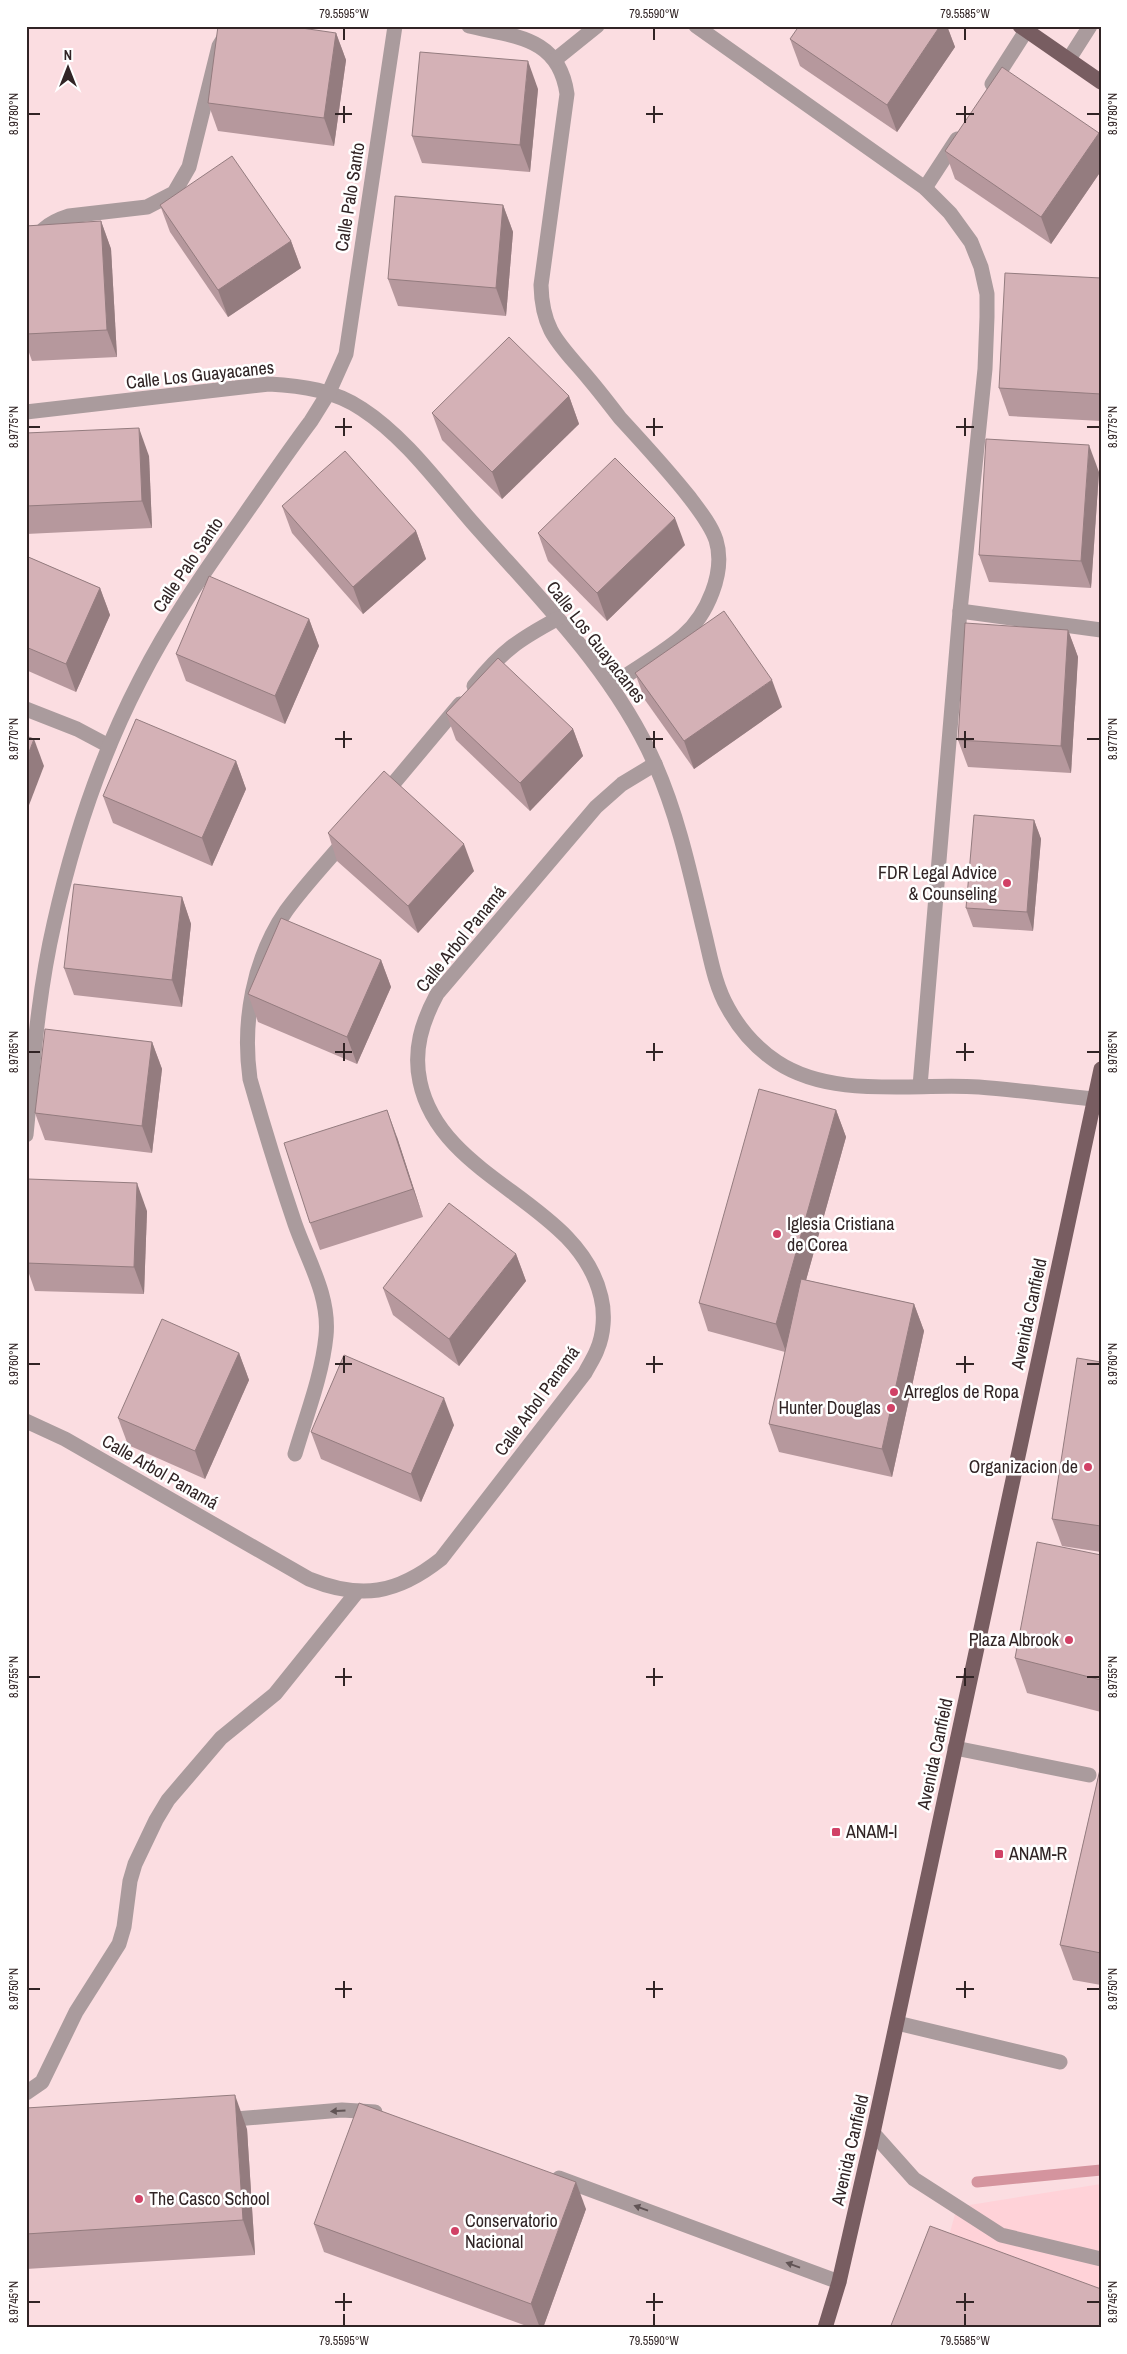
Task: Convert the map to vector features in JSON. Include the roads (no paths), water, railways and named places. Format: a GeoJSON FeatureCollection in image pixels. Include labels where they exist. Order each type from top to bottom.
{"type":"FeatureCollection","features":[{"type":"Feature","properties":{"kind":"main road"},"geometry":{"type":"LineString","coordinates":[[1023,28],[1101,82]]}},
{"type":"Feature","properties":{"kind":"main road","name":"Avenida Canfield"},"geometry":{"type":"LineString","coordinates":[[825,2328],[839,2282],[873,2133],[1097,1098],[1101,1069]]}},
{"type":"Feature","properties":{"kind":"street"},"geometry":{"type":"LineString","coordinates":[[26,252],[37,233],[57,220],[69,216],[147,207],[174,193],[189,167],[219,46],[231,26]]}},
{"type":"Feature","properties":{"kind":"street","name":"Calle Palo Santo"},"geometry":{"type":"LineString","coordinates":[[26,1135],[37,1026],[54,924],[74,843],[90,793],[109,746],[139,680],[174,619],[329,392],[346,354],[394,26]]}},
{"type":"Feature","properties":{"kind":"street"},"geometry":{"type":"LineString","coordinates":[[469,26],[529,40],[544,48],[556,59],[565,76],[567,94],[541,285],[541,307],[546,322],[558,344],[664,466],[700,512],[716,539],[718,556],[713,591],[700,616],[684,636],[611,686]]}},
{"type":"Feature","properties":{"kind":"street"},"geometry":{"type":"LineString","coordinates":[[556,59],[597,26]]}},
{"type":"Feature","properties":{"kind":"street"},"geometry":{"type":"LineString","coordinates":[[696,26],[925,188],[950,213],[971,242],[981,268],[987,294],[985,369],[960,611],[920,1086]]}},
{"type":"Feature","properties":{"kind":"street"},"geometry":{"type":"LineString","coordinates":[[1069,59],[1090,26]]}},
{"type":"Feature","properties":{"kind":"street"},"geometry":{"type":"LineString","coordinates":[[984,97],[1023,28]]}},
{"type":"Feature","properties":{"kind":"street"},"geometry":{"type":"LineString","coordinates":[[925,188],[962,130]]}},
{"type":"Feature","properties":{"kind":"street","name":"Calle Los Guayacanes"},"geometry":{"type":"LineString","coordinates":[[26,412],[269,384],[302,386],[329,392],[360,408],[387,428],[424,467],[558,619],[611,686],[634,722],[655,764],[681,836],[717,982],[726,1006],[742,1030],[758,1047],[777,1062],[814,1080],[850,1087],[980,1087],[1097,1098]]}},
{"type":"Feature","properties":{"kind":"street"},"geometry":{"type":"LineString","coordinates":[[960,611],[1101,630]]}},
{"type":"Feature","properties":{"kind":"street"},"geometry":{"type":"LineString","coordinates":[[375,806],[495,659],[528,634],[558,619]]}},
{"type":"Feature","properties":{"kind":"street"},"geometry":{"type":"LineString","coordinates":[[26,709],[77,729],[109,746]]}},
{"type":"Feature","properties":{"kind":"street","name":"Calle Arbol Panamá"},"geometry":{"type":"LineString","coordinates":[[26,1422],[65,1439],[309,1579],[331,1588],[357,1592],[382,1590],[402,1584],[421,1574],[441,1559],[585,1373],[598,1349],[603,1328],[604,1306],[598,1282],[589,1263],[570,1240],[460,1150],[442,1132],[431,1116],[423,1094],[418,1070],[418,1048],[422,1026],[429,1009],[452,976],[596,807],[622,784],[655,764]]}},
{"type":"Feature","properties":{"kind":"street"},"geometry":{"type":"LineString","coordinates":[[295,1454],[321,1367],[326,1336],[326,1316],[320,1283],[296,1226],[260,1117],[250,1079],[247,1058],[247,1032],[254,984],[269,942],[285,912],[356,828]]}},
{"type":"Feature","properties":{"kind":"street"},"geometry":{"type":"LineString","coordinates":[[26,2093],[42,2082],[76,2012],[119,1944],[124,1927],[130,1880],[135,1864],[168,1800],[221,1738],[275,1694],[357,1592]]}},
{"type":"Feature","properties":{"kind":"street"},"geometry":{"type":"LineString","coordinates":[[955,1748],[1089,1775]]}},
{"type":"Feature","properties":{"kind":"street"},"geometry":{"type":"LineString","coordinates":[[897,2023],[1060,2062]]}},
{"type":"Feature","properties":{"kind":"street"},"geometry":{"type":"LineString","coordinates":[[212,2121],[342,2110],[374,2112],[389,2116]]}},
{"type":"Feature","properties":{"kind":"street"},"geometry":{"type":"LineString","coordinates":[[873,2133],[914,2179],[1000,2235],[1101,2259]]}},
{"type":"Feature","properties":{"kind":"street"},"geometry":{"type":"LineString","coordinates":[[543,2172],[839,2282]]}},
{"type":"Feature","properties":{"kind":"waterway"},"geometry":{"type":"LineString","coordinates":[[977,2182],[1101,2170]]}},
{"type":"Feature","properties":{"kind":"place","name":"FDR Legal Advice & Counseling"},"geometry":{"type":"Point","coordinates":[1007,883]}},
{"type":"Feature","properties":{"kind":"place","name":"Iglesia Cristiana de Corea"},"geometry":{"type":"Point","coordinates":[777,1234]}},
{"type":"Feature","properties":{"kind":"place","name":"Arreglos de Ropa"},"geometry":{"type":"Point","coordinates":[894,1392]}},
{"type":"Feature","properties":{"kind":"place","name":"Hunter Douglas"},"geometry":{"type":"Point","coordinates":[891,1408]}},
{"type":"Feature","properties":{"kind":"place","name":"Organizacion de"},"geometry":{"type":"Point","coordinates":[1088,1467]}},
{"type":"Feature","properties":{"kind":"place","name":"Plaza Albrook"},"geometry":{"type":"Point","coordinates":[1069,1640]}},
{"type":"Feature","properties":{"kind":"place","name":"ANAM-I"},"geometry":{"type":"Point","coordinates":[836,1832]}},
{"type":"Feature","properties":{"kind":"place","name":"ANAM-R"},"geometry":{"type":"Point","coordinates":[999,1854]}},
{"type":"Feature","properties":{"kind":"place","name":"The Casco School"},"geometry":{"type":"Point","coordinates":[139,2199]}},
{"type":"Feature","properties":{"kind":"place","name":"Conservatorio Nacional"},"geometry":{"type":"Point","coordinates":[455,2231]}}]}
